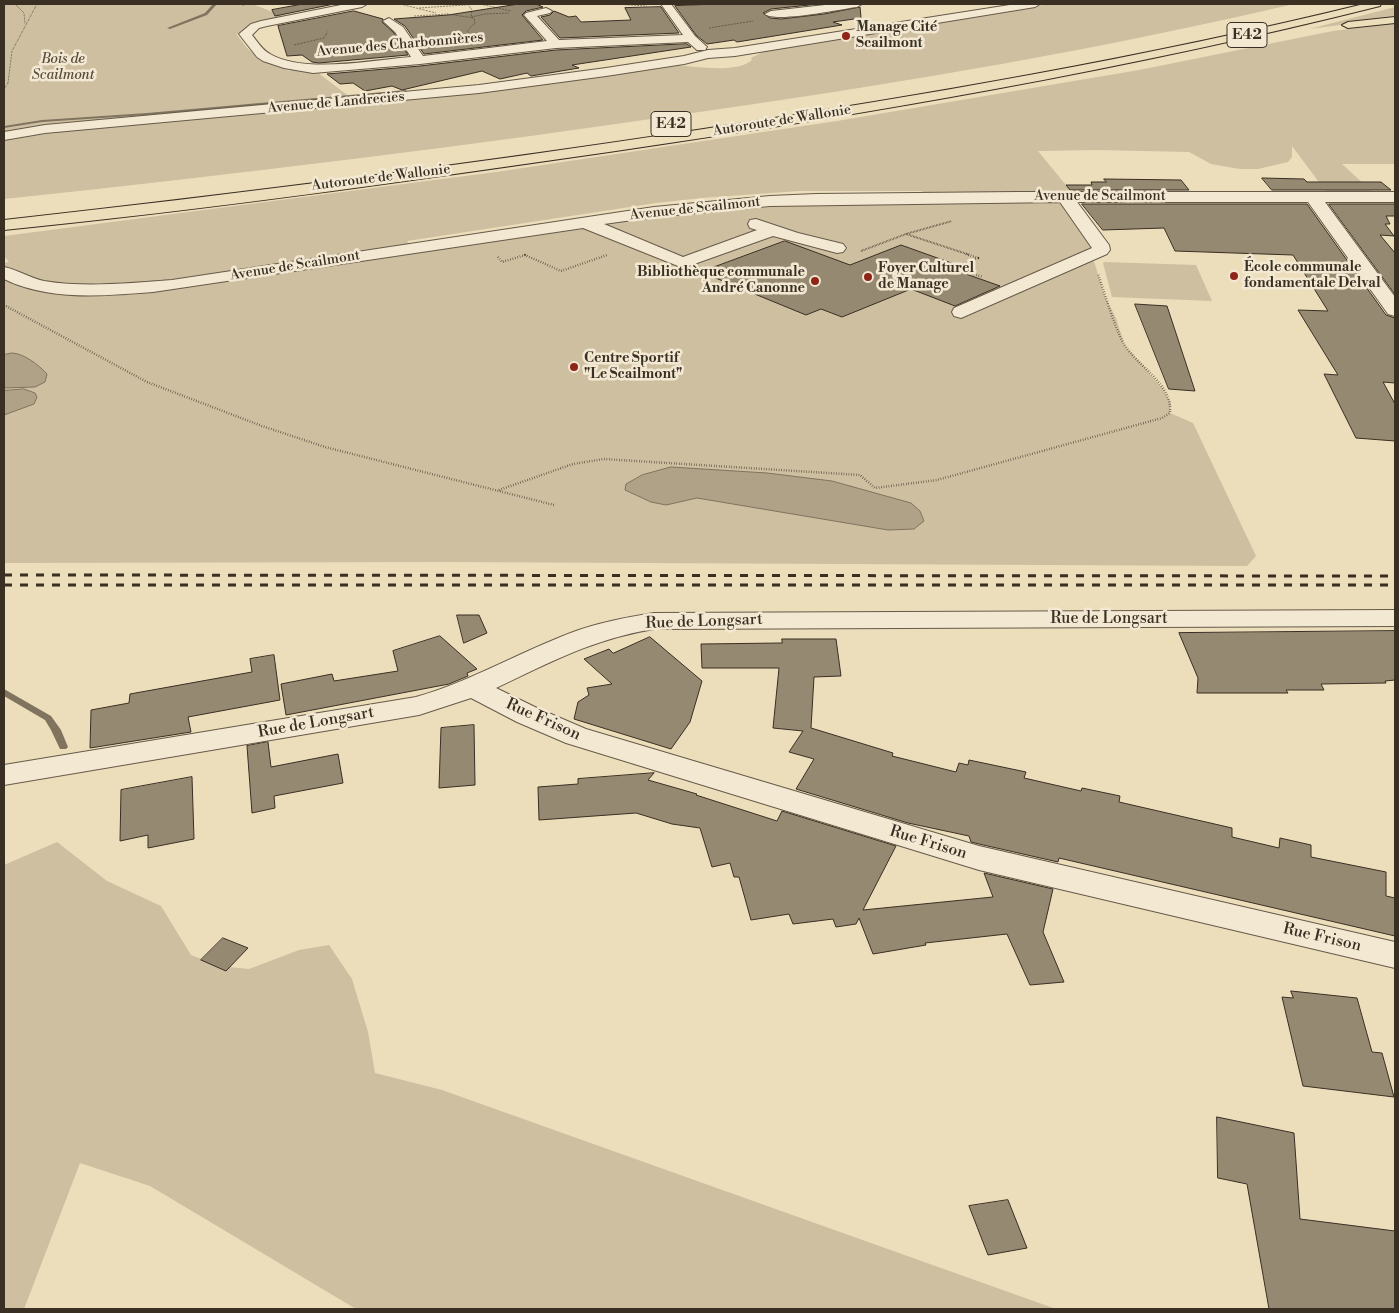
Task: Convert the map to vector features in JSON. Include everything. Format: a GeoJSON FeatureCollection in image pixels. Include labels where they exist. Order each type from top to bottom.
{"type":"FeatureCollection","features":[{"type":"Feature","properties":{"kind":"highway","name":"E42"},"geometry":{"type":"LineString","coordinates":[[1159,40],[1323,4]]}},
{"type":"Feature","properties":{"kind":"highway","name":"Autoroute de Wallonie"},"geometry":{"type":"LineString","coordinates":[[4,225],[601,149],[832,114],[1117,62],[1269,30],[1376,4]]}},
{"type":"Feature","properties":{"kind":"highway"},"geometry":{"type":"LineString","coordinates":[[1117,62],[1173,58],[1326,28],[1395,20]]}},
{"type":"Feature","properties":{"kind":"highway"},"geometry":{"type":"LineString","coordinates":[[987,73],[1025,66]]}},
{"type":"Feature","properties":{"kind":"highway","name":"Autoroute de Wallonie"},"geometry":{"type":"LineString","coordinates":[[803,104],[968,76]]}},
{"type":"Feature","properties":{"kind":"street"},"geometry":{"type":"LineString","coordinates":[[256,48],[245,34],[255,26],[362,4]]}},
{"type":"Feature","properties":{"kind":"street"},"geometry":{"type":"LineString","coordinates":[[771,14],[790,14],[857,4]]}},
{"type":"Feature","properties":{"kind":"street"},"geometry":{"type":"LineString","coordinates":[[708,56],[1035,4]]}},
{"type":"Feature","properties":{"kind":"street"},"geometry":{"type":"LineString","coordinates":[[667,5],[689,35],[708,56],[729,64],[739,62],[752,49]]}},
{"type":"Feature","properties":{"kind":"street"},"geometry":{"type":"LineString","coordinates":[[526,14],[546,11]]}},
{"type":"Feature","properties":{"kind":"street"},"geometry":{"type":"LineString","coordinates":[[526,14],[556,44]]}},
{"type":"Feature","properties":{"kind":"street"},"geometry":{"type":"LineString","coordinates":[[389,21],[399,26],[414,54],[420,60]]}},
{"type":"Feature","properties":{"kind":"street","name":"Avenue des Charbonnières"},"geometry":{"type":"LineString","coordinates":[[256,48],[267,58],[305,68],[336,68],[556,44],[689,35]]}},
{"type":"Feature","properties":{"kind":"street"},"geometry":{"type":"LineString","coordinates":[[708,56],[741,58]]}},
{"type":"Feature","properties":{"kind":"street","name":"Avenue de Landrecies"},"geometry":{"type":"LineString","coordinates":[[4,136],[46,129],[479,89],[708,56]]}},
{"type":"Feature","properties":{"kind":"street"},"geometry":{"type":"LineString","coordinates":[[961,312],[1016,289],[1102,248],[1065,197]]}},
{"type":"Feature","properties":{"kind":"street","name":"Avenue de Scailmont"},"geometry":{"type":"LineString","coordinates":[[4,272],[25,282],[50,286],[91,290],[130,289],[172,285],[585,222],[718,205],[816,199],[1065,197],[1394,198]]}},
{"type":"Feature","properties":{"kind":"street"},"geometry":{"type":"LineString","coordinates":[[1313,197],[1395,310]]}},
{"type":"Feature","properties":{"kind":"street"},"geometry":{"type":"LineString","coordinates":[[718,205],[727,214],[792,238],[837,248]]}},
{"type":"Feature","properties":{"kind":"street"},"geometry":{"type":"LineString","coordinates":[[585,222],[683,263],[773,230]]}},
{"type":"Feature","properties":{"kind":"street"},"geometry":{"type":"LineString","coordinates":[[663,254],[754,224]]}},
{"type":"Feature","properties":{"kind":"street","name":"Rue de Longsart"},"geometry":{"type":"LineString","coordinates":[[4,775],[419,706],[474,688],[577,640],[599,632],[654,621],[1395,618]]}},
{"type":"Feature","properties":{"kind":"street","name":"Rue Frison"},"geometry":{"type":"LineString","coordinates":[[474,688],[527,715],[576,736],[978,858],[1395,955]]}},
{"type":"Feature","properties":{"kind":"path"},"geometry":{"type":"LineString","coordinates":[[15,4],[24,13],[24,27]]}},
{"type":"Feature","properties":{"kind":"path"},"geometry":{"type":"LineString","coordinates":[[4,89],[8,83],[12,51],[37,4]]}},
{"type":"Feature","properties":{"kind":"path"},"geometry":{"type":"LineString","coordinates":[[400,4],[471,18],[495,13],[526,14]]}},
{"type":"Feature","properties":{"kind":"path"},"geometry":{"type":"LineString","coordinates":[[414,8],[480,4],[526,14]]}},
{"type":"Feature","properties":{"kind":"path"},"geometry":{"type":"LineString","coordinates":[[613,4],[627,6],[667,5]]}},
{"type":"Feature","properties":{"kind":"path"},"geometry":{"type":"LineString","coordinates":[[469,6],[472,10],[471,18]]}},
{"type":"Feature","properties":{"kind":"path"},"geometry":{"type":"LineString","coordinates":[[407,16],[448,14]]}},
{"type":"Feature","properties":{"kind":"path"},"geometry":{"type":"LineString","coordinates":[[689,35],[764,19],[771,14]]}},
{"type":"Feature","properties":{"kind":"path"},"geometry":{"type":"LineString","coordinates":[[471,18],[474,18],[475,23],[468,31],[473,38],[501,51]]}},
{"type":"Feature","properties":{"kind":"path"},"geometry":{"type":"LineString","coordinates":[[256,48],[309,43],[324,38],[330,29]]}},
{"type":"Feature","properties":{"kind":"path"},"geometry":{"type":"LineString","coordinates":[[854,254],[906,234],[954,220]]}},
{"type":"Feature","properties":{"kind":"path"},"geometry":{"type":"LineString","coordinates":[[906,234],[978,258],[955,268],[1016,289]]}},
{"type":"Feature","properties":{"kind":"path"},"geometry":{"type":"LineString","coordinates":[[479,238],[502,262],[525,255],[561,271],[639,244]]}},
{"type":"Feature","properties":{"kind":"path"},"geometry":{"type":"LineString","coordinates":[[499,490],[573,464],[604,458],[860,475],[875,488],[937,480],[1162,418],[1170,413],[1171,403],[1163,389],[1124,344],[1116,318],[1105,297],[1092,254]]}},
{"type":"Feature","properties":{"kind":"path"},"geometry":{"type":"LineString","coordinates":[[4,305],[147,382],[262,426],[325,447],[554,505]]}},
{"type":"Feature","properties":{"kind":"green space","name":"Bois de Scailmont"},"geometry":{"type":"Polygon","coordinates":[[[4,4],[252,4],[289,18],[251,31],[238,33],[237,35],[248,49],[262,60],[290,71],[293,66],[313,69],[355,101],[30,129],[4,134],[4,4]]]}},
{"type":"Feature","properties":{"kind":"green space"},"geometry":{"type":"Polygon","coordinates":[[[1049,4],[1294,4],[1077,50],[932,76],[786,99],[624,123],[359,158],[4,199],[4,140],[29,135],[670,65],[712,68],[735,67],[744,65],[752,60],[751,58],[769,49],[1049,4]]]}},
{"type":"Feature","properties":{"kind":"green space"},"geometry":{"type":"Polygon","coordinates":[[[1395,7],[1395,18],[1309,29],[1395,7]]]}},
{"type":"Feature","properties":{"kind":"green space","name":"Centre Sportif \"Le Scailmont\""},"geometry":{"type":"Polygon","coordinates":[[[1395,23],[1395,164],[1342,164],[1378,197],[1330,197],[1292,146],[1292,157],[1288,162],[1258,169],[1240,169],[1211,164],[1189,152],[1038,151],[1070,190],[1065,197],[1100,245],[1092,255],[1105,297],[1116,318],[1124,344],[1163,389],[1171,403],[1170,413],[1193,423],[1256,556],[1247,566],[446,562],[4,563],[4,263],[9,262],[4,256],[4,236],[496,172],[837,121],[1139,70],[1333,31],[1395,23]],[[799,191],[702,198],[656,203],[407,241],[413,248],[585,222],[721,210],[925,198],[922,191],[799,191]]]}},
{"type":"Feature","properties":{"kind":"green space"},"geometry":{"type":"Polygon","coordinates":[[[1103,263],[1196,265],[1212,301],[1112,297],[1103,263]]]}},
{"type":"Feature","properties":{"kind":"green space"},"geometry":{"type":"Polygon","coordinates":[[[57,842],[107,881],[161,906],[191,955],[219,966],[249,969],[299,950],[329,945],[352,979],[368,1032],[375,1073],[442,1090],[1056,1309],[356,1309],[150,1186],[80,1163],[24,1309],[4,1309],[4,865],[57,842]]]}},
{"type":"Feature","properties":{"kind":"shaded area"},"geometry":{"type":"Polygon","coordinates":[[[12,353],[26,357],[40,367],[47,374],[45,382],[35,387],[4,388],[4,355],[12,353]]]}},
{"type":"Feature","properties":{"kind":"shaded area"},"geometry":{"type":"Polygon","coordinates":[[[24,389],[35,393],[37,397],[34,404],[4,415],[4,391],[24,389]]]}},
{"type":"Feature","properties":{"kind":"shaded area"},"geometry":{"type":"Polygon","coordinates":[[[671,467],[767,473],[832,481],[911,503],[920,511],[924,521],[914,529],[888,530],[697,498],[666,505],[651,502],[625,490],[626,484],[642,475],[671,467]]]}},
{"type":"Feature","properties":{"kind":"building"},"geometry":{"type":"Polygon","coordinates":[[[303,4],[334,4],[275,16],[272,10],[303,4]]]}},
{"type":"Feature","properties":{"kind":"building"},"geometry":{"type":"Polygon","coordinates":[[[519,4],[536,4],[543,7],[526,11],[522,15],[543,40],[424,54],[405,26],[394,19],[448,15],[519,4]]]}},
{"type":"Feature","properties":{"kind":"building"},"geometry":{"type":"Polygon","coordinates":[[[819,4],[771,9],[763,13],[770,18],[781,19],[824,14],[860,7],[861,18],[833,22],[842,25],[737,42],[734,40],[707,44],[696,35],[675,6],[819,4]]]}},
{"type":"Feature","properties":{"kind":"building"},"geometry":{"type":"Polygon","coordinates":[[[661,7],[679,33],[560,38],[541,17],[550,15],[554,11],[569,17],[576,16],[581,22],[631,20],[625,8],[661,7]]]}},
{"type":"Feature","properties":{"kind":"building"},"geometry":{"type":"Polygon","coordinates":[[[354,11],[383,19],[382,22],[394,33],[408,55],[319,63],[312,62],[302,55],[287,56],[278,26],[354,11]]]}},
{"type":"Feature","properties":{"kind":"building"},"geometry":{"type":"Polygon","coordinates":[[[687,44],[691,47],[572,65],[579,68],[531,76],[527,73],[500,79],[482,71],[402,90],[392,86],[365,91],[353,83],[340,84],[327,74],[420,66],[556,50],[687,44]]]}},
{"type":"Feature","properties":{"kind":"building"},"geometry":{"type":"Polygon","coordinates":[[[1262,178],[1304,179],[1307,182],[1381,182],[1391,190],[1272,190],[1262,178]]]}},
{"type":"Feature","properties":{"kind":"building"},"geometry":{"type":"Polygon","coordinates":[[[1104,179],[1181,180],[1189,190],[1070,190],[1066,185],[1092,185],[1091,182],[1106,182],[1104,179]]]}},
{"type":"Feature","properties":{"kind":"building"},"geometry":{"type":"Polygon","coordinates":[[[1082,204],[1307,204],[1386,315],[1395,318],[1395,383],[1383,382],[1395,404],[1395,441],[1356,438],[1324,374],[1338,375],[1298,310],[1328,311],[1293,255],[1175,251],[1164,228],[1103,230],[1082,204]]]}},
{"type":"Feature","properties":{"kind":"building"},"geometry":{"type":"Polygon","coordinates":[[[1329,204],[1395,204],[1395,216],[1386,216],[1390,224],[1385,224],[1394,236],[1380,235],[1395,253],[1395,294],[1329,204]]]}},
{"type":"Feature","properties":{"kind":"building","name":"Bibliothèque communale André Canonne"},"geometry":{"type":"Polygon","coordinates":[[[785,241],[850,265],[901,245],[957,265],[949,268],[1000,286],[955,306],[911,289],[842,317],[821,309],[806,315],[701,272],[785,241]]]}},
{"type":"Feature","properties":{"kind":"building"},"geometry":{"type":"Polygon","coordinates":[[[1135,304],[1167,306],[1195,391],[1169,389],[1135,304]]]}},
{"type":"Feature","properties":{"kind":"building"},"geometry":{"type":"Polygon","coordinates":[[[457,615],[479,615],[487,633],[464,643],[457,615]]]}},
{"type":"Feature","properties":{"kind":"building"},"geometry":{"type":"Polygon","coordinates":[[[1395,631],[1395,680],[1385,681],[1386,683],[1321,684],[1324,690],[1286,690],[1288,693],[1197,693],[1198,678],[1179,633],[1395,631]]]}},
{"type":"Feature","properties":{"kind":"building"},"geometry":{"type":"Polygon","coordinates":[[[440,636],[477,669],[467,673],[468,676],[449,684],[286,715],[281,684],[332,674],[334,681],[398,671],[393,651],[440,636]]]}},
{"type":"Feature","properties":{"kind":"building"},"geometry":{"type":"Polygon","coordinates":[[[650,637],[702,681],[690,722],[671,749],[574,719],[578,702],[589,695],[587,688],[612,684],[584,659],[609,649],[613,653],[650,637]]]}},
{"type":"Feature","properties":{"kind":"building"},"geometry":{"type":"Polygon","coordinates":[[[782,639],[836,639],[841,676],[814,677],[811,728],[893,753],[892,756],[956,772],[959,763],[968,765],[969,760],[1026,772],[1024,778],[1081,791],[1082,788],[1120,796],[1119,802],[1232,828],[1232,837],[1279,848],[1280,838],[1311,845],[1311,857],[1386,872],[1386,896],[1395,898],[1395,936],[1059,858],[1058,862],[979,844],[971,842],[969,836],[908,823],[796,789],[814,759],[789,752],[803,731],[773,728],[779,668],[702,668],[701,644],[782,643],[782,639]]]}},
{"type":"Feature","properties":{"kind":"building"},"geometry":{"type":"Polygon","coordinates":[[[274,655],[280,700],[188,717],[191,732],[90,748],[91,710],[129,703],[130,694],[252,672],[250,659],[274,655]]]}},
{"type":"Feature","properties":{"kind":"building"},"geometry":{"type":"Polygon","coordinates":[[[474,725],[475,785],[439,788],[441,728],[474,725]]]}},
{"type":"Feature","properties":{"kind":"building"},"geometry":{"type":"Polygon","coordinates":[[[268,742],[271,767],[338,754],[343,783],[274,796],[275,808],[252,813],[247,746],[268,742]]]}},
{"type":"Feature","properties":{"kind":"building"},"geometry":{"type":"Polygon","coordinates":[[[654,773],[648,780],[777,821],[782,811],[896,846],[863,910],[993,897],[984,873],[1053,889],[1043,932],[1064,982],[1030,985],[1007,934],[925,943],[926,945],[873,954],[859,918],[856,924],[836,927],[833,919],[793,924],[789,914],[751,920],[739,877],[734,877],[730,863],[712,867],[700,828],[672,824],[636,813],[539,820],[538,787],[578,784],[578,779],[654,773]]]}},
{"type":"Feature","properties":{"kind":"building"},"geometry":{"type":"Polygon","coordinates":[[[192,777],[194,839],[148,848],[148,835],[120,841],[121,790],[192,777]]]}},
{"type":"Feature","properties":{"kind":"building"},"geometry":{"type":"Polygon","coordinates":[[[223,938],[248,948],[226,971],[201,960],[223,938]]]}},
{"type":"Feature","properties":{"kind":"building"},"geometry":{"type":"Polygon","coordinates":[[[1291,991],[1357,998],[1372,1052],[1382,1053],[1394,1097],[1303,1086],[1282,997],[1293,998],[1291,991]]]}},
{"type":"Feature","properties":{"kind":"building"},"geometry":{"type":"Polygon","coordinates":[[[1217,1117],[1294,1133],[1300,1219],[1395,1231],[1395,1309],[1269,1309],[1247,1184],[1218,1178],[1217,1117]]]}},
{"type":"Feature","properties":{"kind":"building"},"geometry":{"type":"Polygon","coordinates":[[[1008,1200],[1027,1248],[988,1255],[969,1206],[1008,1200]]]}},
{"type":"Feature","properties":{"kind":"waterway"},"geometry":{"type":"LineString","coordinates":[[169,28],[206,14],[215,4]]}},
{"type":"Feature","properties":{"kind":"waterway"},"geometry":{"type":"LineString","coordinates":[[4,127],[42,121],[147,114],[406,91]]}},
{"type":"Feature","properties":{"kind":"waterway"},"geometry":{"type":"LineString","coordinates":[[4,692],[48,718],[56,730],[63,747]]}},
{"type":"Feature","properties":{"kind":"railway"},"geometry":{"type":"LineString","coordinates":[[4,575],[1395,576]]}},
{"type":"Feature","properties":{"kind":"railway"},"geometry":{"type":"LineString","coordinates":[[4,585],[1395,585]]}},
{"type":"Feature","properties":{"kind":"place","name":"Manage Cité Scailmont"},"geometry":{"type":"Point","coordinates":[846,36]}},
{"type":"Feature","properties":{"kind":"place","name":"École communale fondamentale Delval"},"geometry":{"type":"Point","coordinates":[1234,276]}},
{"type":"Feature","properties":{"kind":"place","name":"Foyer Culturel de Manage"},"geometry":{"type":"Point","coordinates":[868,277]}},
{"type":"Feature","properties":{"kind":"place","name":"Bibliothèque communale André Canonne"},"geometry":{"type":"Point","coordinates":[815,281]}},
{"type":"Feature","properties":{"kind":"place","name":"Centre Sportif \"Le Scailmont\""},"geometry":{"type":"Point","coordinates":[574,367]}}]}
